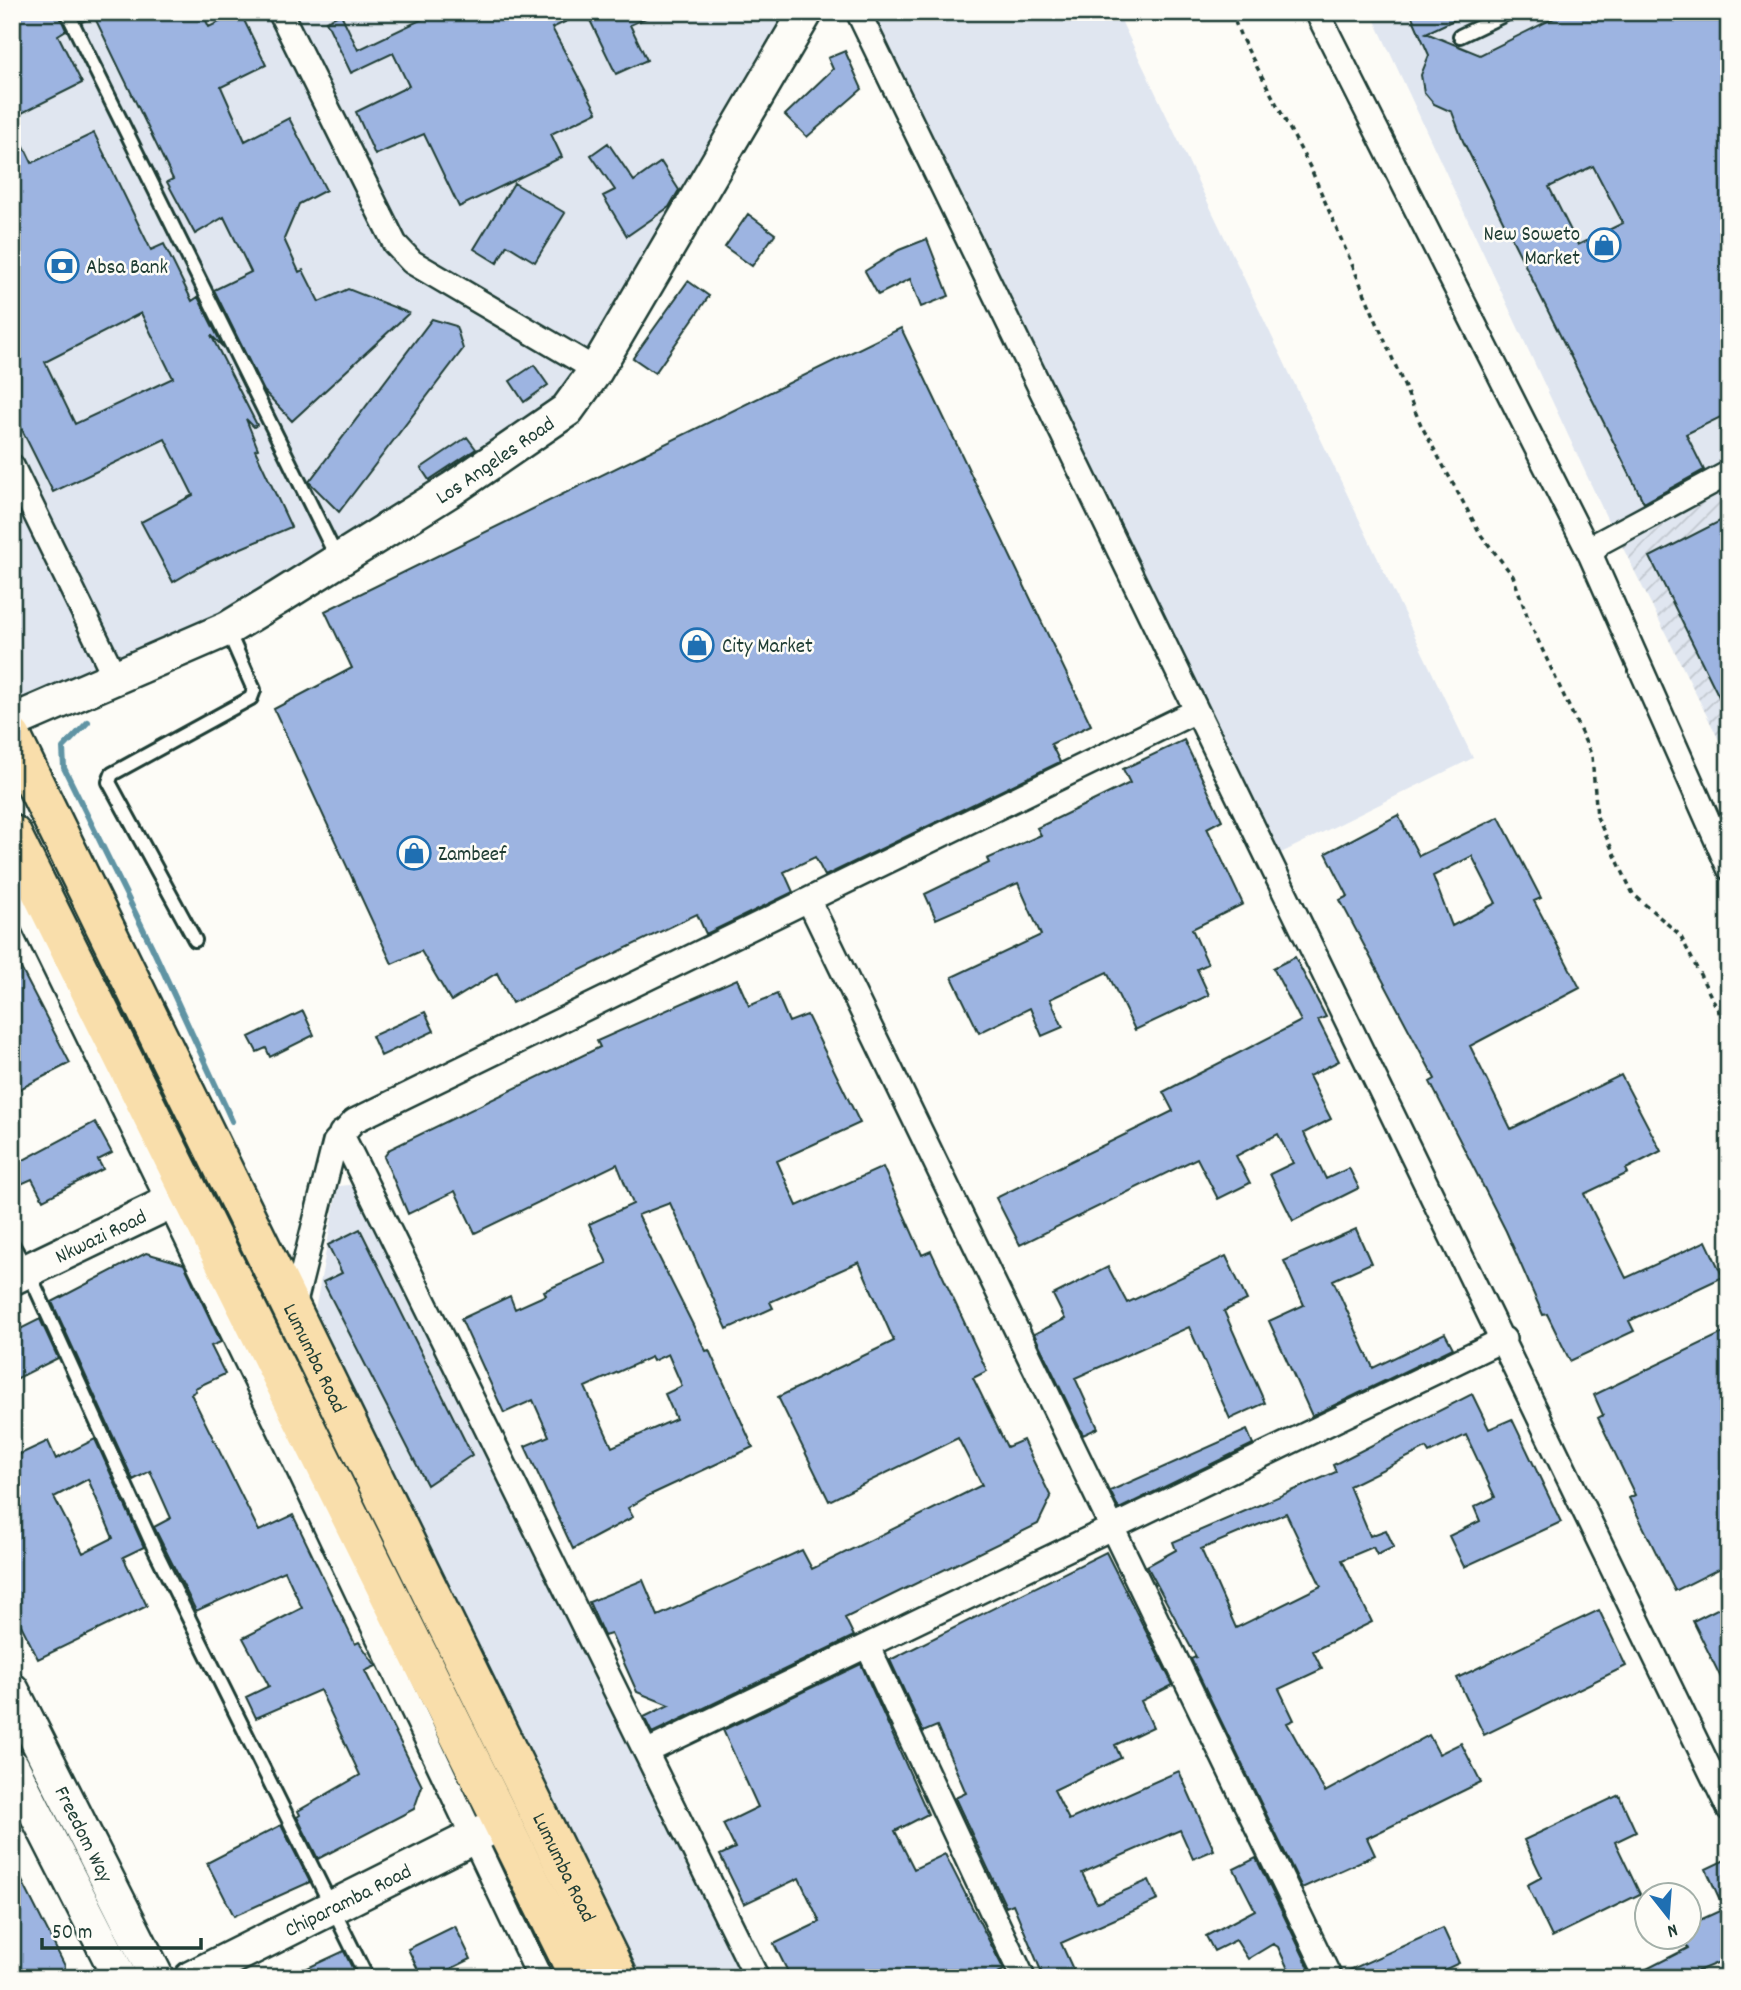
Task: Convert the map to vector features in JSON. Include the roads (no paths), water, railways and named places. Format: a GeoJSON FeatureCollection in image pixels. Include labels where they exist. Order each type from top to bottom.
{"type":"FeatureCollection","features":[{"type":"Feature","properties":{"kind":"main road","name":"Los Angeles Road"},"geometry":{"type":"LineString","coordinates":[[12,722],[227,629],[338,561],[567,410],[596,370],[806,12]]}},
{"type":"Feature","properties":{"kind":"main road","name":"Lumumba Road"},"geometry":{"type":"LineString","coordinates":[[12,737],[619,1978]]}},
{"type":"Feature","properties":{"kind":"main road","name":"Lumumba Road"},"geometry":{"type":"LineString","coordinates":[[12,834],[179,1198],[488,1830],[579,1978]]}},
{"type":"Feature","properties":{"kind":"main road","name":"Nkwazi Road"},"geometry":{"type":"LineString","coordinates":[[17,1264],[179,1198]]}},
{"type":"Feature","properties":{"kind":"main road","name":"Freedom Way"},"geometry":{"type":"LineString","coordinates":[[12,1690],[157,1978]]}},
{"type":"Feature","properties":{"kind":"main road","name":"Freedom Way"},"geometry":{"type":"LineString","coordinates":[[12,1766],[120,1978]]}},
{"type":"Feature","properties":{"kind":"main road","name":"Chiparamba Road"},"geometry":{"type":"LineString","coordinates":[[191,1978],[488,1830]]}},
{"type":"Feature","properties":{"kind":"street"},"geometry":{"type":"LineString","coordinates":[[280,12],[395,244],[412,262],[596,370]]}},
{"type":"Feature","properties":{"kind":"street"},"geometry":{"type":"LineString","coordinates":[[858,12],[1504,1339],[1729,1809]]}},
{"type":"Feature","properties":{"kind":"street"},"geometry":{"type":"LineString","coordinates":[[1317,12],[1591,556],[1729,868]]}},
{"type":"Feature","properties":{"kind":"street"},"geometry":{"type":"LineString","coordinates":[[12,466],[115,677]]}},
{"type":"Feature","properties":{"kind":"street"},"geometry":{"type":"LineString","coordinates":[[1591,556],[1599,543],[1729,473]]}},
{"type":"Feature","properties":{"kind":"street"},"geometry":{"type":"LineString","coordinates":[[292,1314],[335,1142],[354,1121],[1196,711]]}},
{"type":"Feature","properties":{"kind":"street"},"geometry":{"type":"LineString","coordinates":[[12,880],[179,1198]]}},
{"type":"Feature","properties":{"kind":"street"},"geometry":{"type":"LineString","coordinates":[[809,901],[1330,1978]]}},
{"type":"Feature","properties":{"kind":"street"},"geometry":{"type":"LineString","coordinates":[[341,1133],[757,1978]]}},
{"type":"Feature","properties":{"kind":"street"},"geometry":{"type":"LineString","coordinates":[[646,1752],[1504,1339]]}},
{"type":"Feature","properties":{"kind":"street"},"geometry":{"type":"LineString","coordinates":[[868,1647],[1023,1978]]}},
{"type":"Feature","properties":{"kind":"street"},"geometry":{"type":"LineString","coordinates":[[488,1830],[540,1978]]}},
{"type":"Feature","properties":{"kind":"lane"},"geometry":{"type":"LineString","coordinates":[[67,12],[338,561]]}},
{"type":"Feature","properties":{"kind":"lane"},"geometry":{"type":"LineString","coordinates":[[1460,36],[1510,12]]}},
{"type":"Feature","properties":{"kind":"lane"},"geometry":{"type":"LineString","coordinates":[[195,940],[110,782],[112,774],[251,698],[254,690],[227,629]]}},
{"type":"Feature","properties":{"kind":"lane"},"geometry":{"type":"LineString","coordinates":[[17,1264],[367,1978]]}},
{"type":"Feature","properties":{"kind":"waterway"},"geometry":{"type":"LineString","coordinates":[[88,722],[63,748],[64,768],[152,947],[232,1121]]}},
{"type":"Feature","properties":{"kind":"place","name":"New Soweto Market"},"geometry":{"type":"Point","coordinates":[1604,245]}},
{"type":"Feature","properties":{"kind":"place","name":"Absa Bank"},"geometry":{"type":"Point","coordinates":[62,266]}},
{"type":"Feature","properties":{"kind":"place","name":"City Market"},"geometry":{"type":"Point","coordinates":[697,645]}},
{"type":"Feature","properties":{"kind":"place","name":"Zambeef"},"geometry":{"type":"Point","coordinates":[414,853]}}]}
